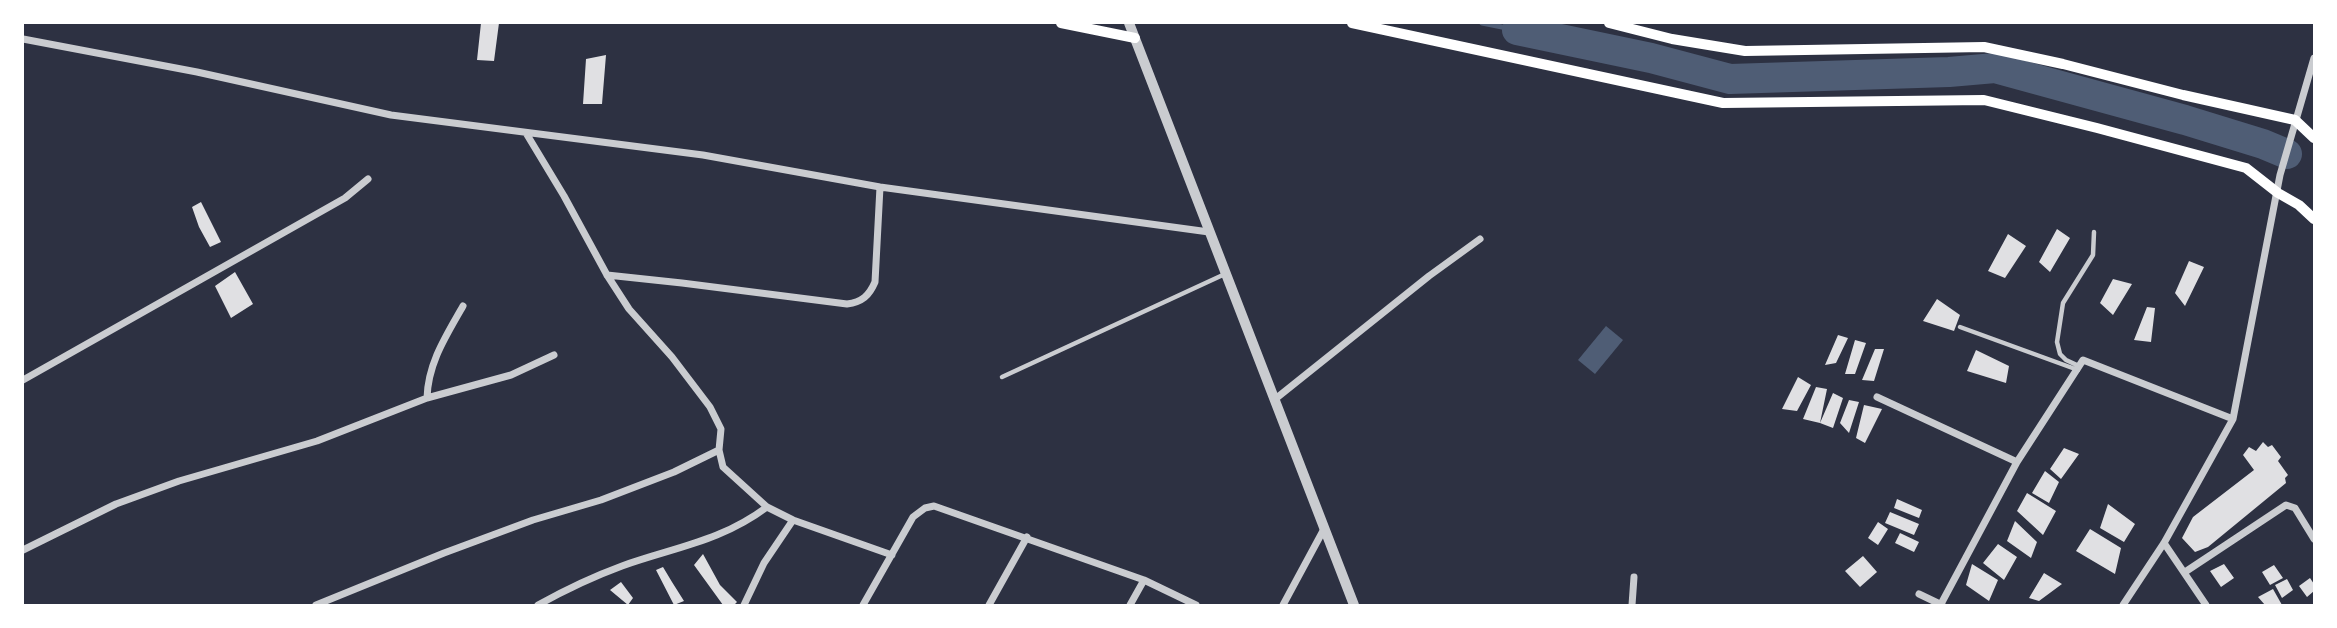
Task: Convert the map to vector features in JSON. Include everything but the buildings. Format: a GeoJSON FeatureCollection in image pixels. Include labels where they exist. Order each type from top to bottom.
{"type":"FeatureCollection","features":[{"type":"Feature","properties":{"kind":"main road"},"geometry":{"type":"LineString","coordinates":[[1061,23],[1135,38]]}},
{"type":"Feature","properties":{"kind":"main road"},"geometry":{"type":"LineString","coordinates":[[1352,23],[1723,103],[1984,100],[2246,168],[2277,193],[2300,205],[2314,219]]}},
{"type":"Feature","properties":{"kind":"main road"},"geometry":{"type":"LineString","coordinates":[[1609,23],[1672,39],[1745,51],[1984,47],[2295,120],[2314,138]]}},
{"type":"Feature","properties":{"kind":"street"},"geometry":{"type":"LineString","coordinates":[[1129,23],[1354,605]]}},
{"type":"Feature","properties":{"kind":"street"},"geometry":{"type":"LineString","coordinates":[[23,39],[197,72],[391,115],[702,155],[880,187],[1209,232]]}},
{"type":"Feature","properties":{"kind":"street"},"geometry":{"type":"LineString","coordinates":[[2123,605],[2164,543],[2233,419],[2280,175],[2314,58]]}},
{"type":"Feature","properties":{"kind":"street"},"geometry":{"type":"LineString","coordinates":[[526,133],[629,309],[710,407],[721,429],[719,450],[723,467],[767,507],[793,520],[892,555]]}},
{"type":"Feature","properties":{"kind":"street"},"geometry":{"type":"LineString","coordinates":[[23,380],[345,198],[368,179]]}},
{"type":"Feature","properties":{"kind":"street"},"geometry":{"type":"LineString","coordinates":[[607,275],[847,304],[858,303],[871,292],[875,282],[880,187]]}},
{"type":"Feature","properties":{"kind":"street"},"geometry":{"type":"LineString","coordinates":[[1274,400],[1429,276],[1480,239]]}},
{"type":"Feature","properties":{"kind":"street"},"geometry":{"type":"LineString","coordinates":[[427,398],[431,367],[442,341],[463,306]]}},
{"type":"Feature","properties":{"kind":"street"},"geometry":{"type":"LineString","coordinates":[[23,550],[116,504],[179,481],[317,442],[427,398],[511,375],[554,355]]}},
{"type":"Feature","properties":{"kind":"street"},"geometry":{"type":"LineString","coordinates":[[1919,594],[1941,605],[2017,461],[2083,360],[2233,419]]}},
{"type":"Feature","properties":{"kind":"street"},"geometry":{"type":"LineString","coordinates":[[1877,397],[2017,461]]}},
{"type":"Feature","properties":{"kind":"street"},"geometry":{"type":"LineString","coordinates":[[316,605],[469,543],[674,472],[719,450]]}},
{"type":"Feature","properties":{"kind":"street"},"geometry":{"type":"LineString","coordinates":[[2185,572],[2286,505],[2295,508],[2314,539]]}},
{"type":"Feature","properties":{"kind":"street"},"geometry":{"type":"LineString","coordinates":[[863,605],[914,517],[925,508],[934,506],[1144,580],[1196,605]]}},
{"type":"Feature","properties":{"kind":"street"},"geometry":{"type":"LineString","coordinates":[[538,605],[622,566],[695,545],[732,530],[767,507]]}},
{"type":"Feature","properties":{"kind":"street"},"geometry":{"type":"LineString","coordinates":[[744,605],[764,564],[793,520]]}},
{"type":"Feature","properties":{"kind":"street"},"geometry":{"type":"LineString","coordinates":[[1283,605],[1324,529]]}},
{"type":"Feature","properties":{"kind":"street"},"geometry":{"type":"LineString","coordinates":[[989,605],[1027,537]]}},
{"type":"Feature","properties":{"kind":"street"},"geometry":{"type":"LineString","coordinates":[[2164,543],[2206,605]]}},
{"type":"Feature","properties":{"kind":"street"},"geometry":{"type":"LineString","coordinates":[[1632,605],[1634,577]]}},
{"type":"Feature","properties":{"kind":"street"},"geometry":{"type":"LineString","coordinates":[[1130,605],[1144,580]]}},
{"type":"Feature","properties":{"kind":"lane"},"geometry":{"type":"LineString","coordinates":[[2079,368],[2060,354],[2057,342],[2063,303],[2093,256],[2094,232]]}},
{"type":"Feature","properties":{"kind":"lane"},"geometry":{"type":"LineString","coordinates":[[1002,377],[1225,274]]}},
{"type":"Feature","properties":{"kind":"lane"},"geometry":{"type":"LineString","coordinates":[[1960,327],[2079,368]]}},
{"type":"Feature","properties":{"kind":"water"},"geometry":{"type":"Polygon","coordinates":[[[1606,326],[1623,340],[1595,374],[1578,360],[1606,326]]]}},
{"type":"Feature","properties":{"kind":"waterway"},"geometry":{"type":"LineString","coordinates":[[1482,23],[1517,30]]}},
{"type":"Feature","properties":{"kind":"waterway"},"geometry":{"type":"LineString","coordinates":[[1517,30],[1651,58],[1730,79],[1995,68],[2185,120],[2287,154]]}}]}
